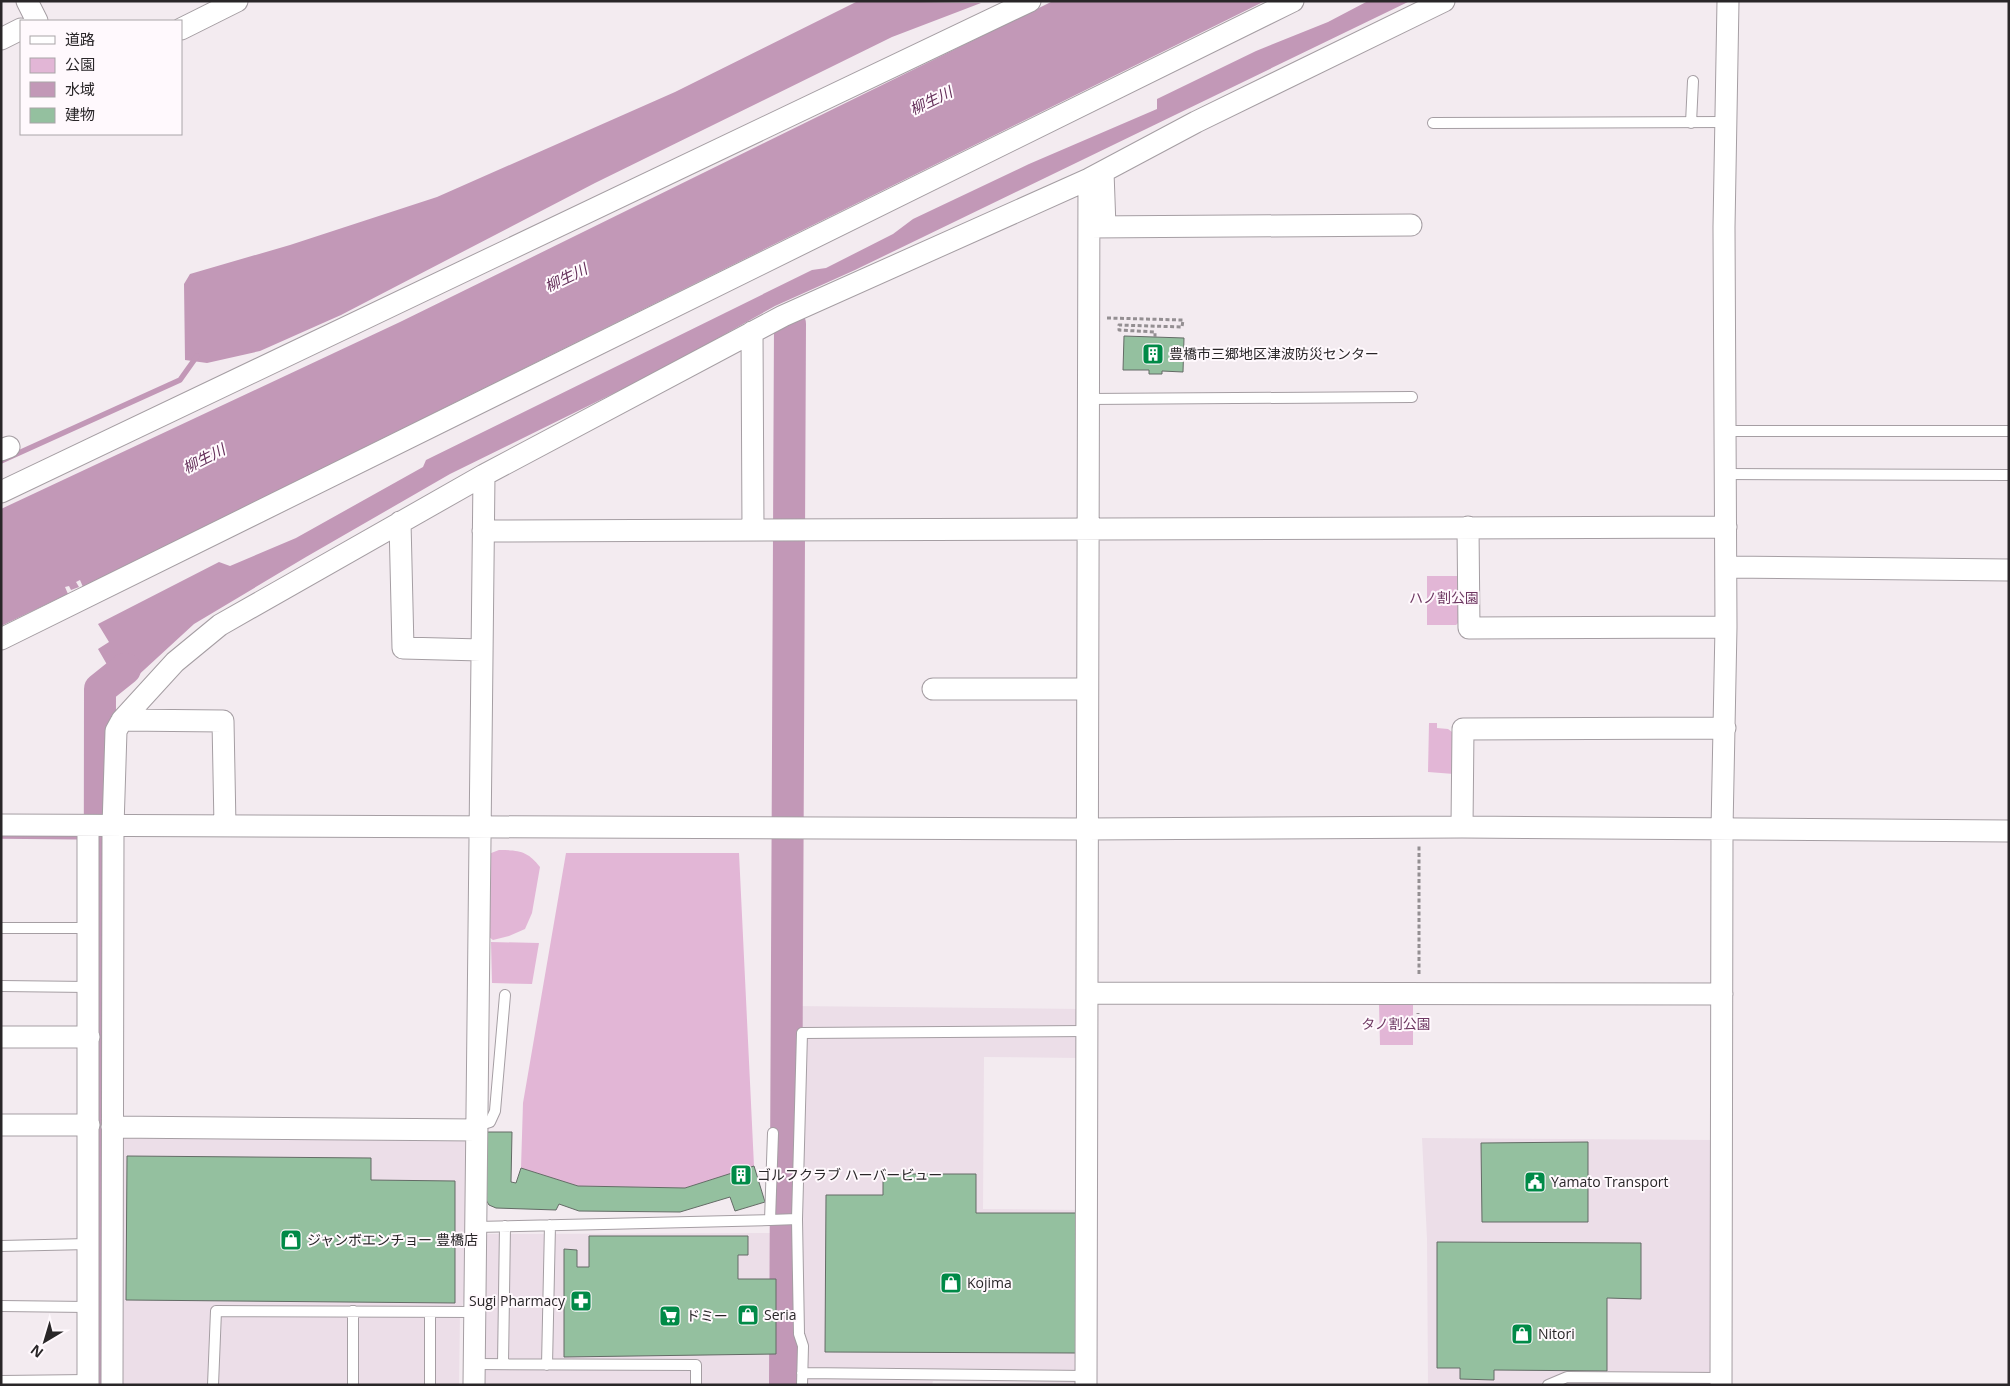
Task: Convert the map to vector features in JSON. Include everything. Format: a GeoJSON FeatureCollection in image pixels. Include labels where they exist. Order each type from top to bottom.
{"type":"FeatureCollection","features":[{"type":"Feature","properties":{"kind":"street"},"geometry":{"type":"LineString","coordinates":[[27,1],[36,20]]}},
{"type":"Feature","properties":{"kind":"street"},"geometry":{"type":"LineString","coordinates":[[182,28],[237,1]]}},
{"type":"Feature","properties":{"kind":"street"},"geometry":{"type":"LineString","coordinates":[[1,492],[1030,1]]}},
{"type":"Feature","properties":{"kind":"street"},"geometry":{"type":"LineString","coordinates":[[1,639],[1293,1]]}},
{"type":"Feature","properties":{"kind":"street"},"geometry":{"type":"LineString","coordinates":[[112,1385],[112,1127],[98,827],[116,731],[122,720],[175,662],[220,625],[400,522],[782,316],[1096,175],[1196,122],[1444,1]]}},
{"type":"Feature","properties":{"kind":"street"},"geometry":{"type":"LineString","coordinates":[[1721,1381],[1722,829],[1726,627],[1725,122],[1728,1]]}},
{"type":"Feature","properties":{"kind":"street"},"geometry":{"type":"LineString","coordinates":[[1,39],[20,30]]}},
{"type":"Feature","properties":{"kind":"street"},"geometry":{"type":"LineString","coordinates":[[1086,1380],[1088,399],[1097,227],[1096,175]]}},
{"type":"Feature","properties":{"kind":"street"},"geometry":{"type":"LineString","coordinates":[[1097,227],[1411,225]]}},
{"type":"Feature","properties":{"kind":"street"},"geometry":{"type":"LineString","coordinates":[[752,332],[752,530]]}},
{"type":"Feature","properties":{"kind":"street"},"geometry":{"type":"LineString","coordinates":[[474,1374],[484,476]]}},
{"type":"Feature","properties":{"kind":"street"},"geometry":{"type":"LineString","coordinates":[[400,522],[403,648],[481,650]]}},
{"type":"Feature","properties":{"kind":"street"},"geometry":{"type":"LineString","coordinates":[[483,531],[1726,527]]}},
{"type":"Feature","properties":{"kind":"street"},"geometry":{"type":"LineString","coordinates":[[1468,528],[1469,628],[1726,627]]}},
{"type":"Feature","properties":{"kind":"street"},"geometry":{"type":"LineString","coordinates":[[1726,567],[2009,570]]}},
{"type":"Feature","properties":{"kind":"street"},"geometry":{"type":"LineString","coordinates":[[933,688],[1087,689]]}},
{"type":"Feature","properties":{"kind":"street"},"geometry":{"type":"LineString","coordinates":[[122,720],[223,721],[225,826]]}},
{"type":"Feature","properties":{"kind":"street"},"geometry":{"type":"LineString","coordinates":[[1462,827],[1463,729],[1725,728]]}},
{"type":"Feature","properties":{"kind":"street"},"geometry":{"type":"LineString","coordinates":[[1,825],[98,827],[479,825],[1086,829],[1462,827],[2009,831]]}},
{"type":"Feature","properties":{"kind":"street"},"geometry":{"type":"LineString","coordinates":[[88,1382],[88,849],[98,827]]}},
{"type":"Feature","properties":{"kind":"street"},"geometry":{"type":"LineString","coordinates":[[1087,993],[1722,994]]}},
{"type":"Feature","properties":{"kind":"street"},"geometry":{"type":"LineString","coordinates":[[1,1037],[89,1037]]}},
{"type":"Feature","properties":{"kind":"street"},"geometry":{"type":"LineString","coordinates":[[1,1125],[89,1125]]}},
{"type":"Feature","properties":{"kind":"street"},"geometry":{"type":"LineString","coordinates":[[112,1127],[477,1128]]}},
{"type":"Feature","properties":{"kind":"lane"},"geometry":{"type":"LineString","coordinates":[[1691,123],[1693,80]]}},
{"type":"Feature","properties":{"kind":"lane"},"geometry":{"type":"LineString","coordinates":[[1433,123],[1725,122]]}},
{"type":"Feature","properties":{"kind":"lane"},"geometry":{"type":"LineString","coordinates":[[1088,399],[1412,397]]}},
{"type":"Feature","properties":{"kind":"lane"},"geometry":{"type":"LineString","coordinates":[[1726,431],[2009,431]]}},
{"type":"Feature","properties":{"kind":"lane"},"geometry":{"type":"LineString","coordinates":[[1725,474],[2009,475]]}},
{"type":"Feature","properties":{"kind":"lane"},"geometry":{"type":"LineString","coordinates":[[1,928],[89,928]]}},
{"type":"Feature","properties":{"kind":"lane"},"geometry":{"type":"LineString","coordinates":[[1,986],[88,987]]}},
{"type":"Feature","properties":{"kind":"lane"},"geometry":{"type":"LineString","coordinates":[[477,1128],[490,1122],[495,1111],[505,995]]}},
{"type":"Feature","properties":{"kind":"lane"},"geometry":{"type":"LineString","coordinates":[[785,1220],[802,1033],[1087,1031]]}},
{"type":"Feature","properties":{"kind":"lane"},"geometry":{"type":"LineString","coordinates":[[773,1133],[799,1334],[803,1346],[802,1385]]}},
{"type":"Feature","properties":{"kind":"lane"},"geometry":{"type":"LineString","coordinates":[[476,1227],[785,1220]]}},
{"type":"Feature","properties":{"kind":"lane"},"geometry":{"type":"LineString","coordinates":[[547,1365],[550,1225]]}},
{"type":"Feature","properties":{"kind":"lane"},"geometry":{"type":"LineString","coordinates":[[504,1364],[505,1226]]}},
{"type":"Feature","properties":{"kind":"lane"},"geometry":{"type":"LineString","coordinates":[[1,1246],[88,1244]]}},
{"type":"Feature","properties":{"kind":"lane"},"geometry":{"type":"LineString","coordinates":[[1,1306],[88,1307]]}},
{"type":"Feature","properties":{"kind":"lane"},"geometry":{"type":"LineString","coordinates":[[213,1385],[216,1311],[476,1312]]}},
{"type":"Feature","properties":{"kind":"lane"},"geometry":{"type":"LineString","coordinates":[[353,1385],[354,1311]]}},
{"type":"Feature","properties":{"kind":"lane"},"geometry":{"type":"LineString","coordinates":[[430,1312],[430,1385]]}},
{"type":"Feature","properties":{"kind":"lane"},"geometry":{"type":"LineString","coordinates":[[474,1374],[504,1364],[696,1365],[696,1385]]}},
{"type":"Feature","properties":{"kind":"lane"},"geometry":{"type":"LineString","coordinates":[[802,1372],[1086,1380]]}},
{"type":"Feature","properties":{"kind":"lane"},"geometry":{"type":"LineString","coordinates":[[910,1385],[911,1374]]}},
{"type":"Feature","properties":{"kind":"lane"},"geometry":{"type":"LineString","coordinates":[[1548,1385],[1567,1377],[1721,1381]]}},
{"type":"Feature","properties":{"kind":"lane"},"geometry":{"type":"LineString","coordinates":[[1,1381],[88,1382]]}},
{"type":"Feature","properties":{"kind":"path"},"geometry":{"type":"LineString","coordinates":[[1106,318],[1183,320],[1182,327],[1119,325],[1119,330],[1155,332],[1155,337]]}},
{"type":"Feature","properties":{"kind":"path"},"geometry":{"type":"LineString","coordinates":[[1418,1027],[1419,827]]}},
{"type":"Feature","properties":{"kind":"shaded area"},"geometry":{"type":"Polygon","coordinates":[[[793,1006],[1081,1009],[1080,1058],[984,1057],[983,1209],[1082,1210],[1078,1383],[933,1381],[932,1385],[793,1385],[793,1006]]]}},
{"type":"Feature","properties":{"kind":"shaded area"},"geometry":{"type":"Polygon","coordinates":[[[118,1131],[466,1135],[464,1300],[460,1312],[459,1385],[117,1385],[118,1131]]]}},
{"type":"Feature","properties":{"kind":"shaded area"},"geometry":{"type":"Polygon","coordinates":[[[1422,1138],[1716,1140],[1716,1385],[1428,1385],[1427,1239],[1422,1138]]]}},
{"type":"Feature","properties":{"kind":"shaded area"},"geometry":{"type":"Polygon","coordinates":[[[781,1233],[779,1385],[482,1385],[482,1241],[488,1234],[781,1233]]]}},
{"type":"Feature","properties":{"kind":"green space","name":"ハノ割公園"},"geometry":{"type":"Polygon","coordinates":[[[1427,576],[1461,576],[1461,620],[1456,625],[1427,625],[1427,576]]]}},
{"type":"Feature","properties":{"kind":"green space"},"geometry":{"type":"Polygon","coordinates":[[[1429,723],[1437,723],[1437,728],[1448,729],[1455,734],[1454,774],[1428,772],[1429,723]]]}},
{"type":"Feature","properties":{"kind":"green space"},"geometry":{"type":"Polygon","coordinates":[[[499,850],[522,852],[540,867],[532,913],[525,929],[493,940],[489,937],[486,855],[499,850]]]}},
{"type":"Feature","properties":{"kind":"green space"},"geometry":{"type":"Polygon","coordinates":[[[566,853],[739,853],[754,1166],[685,1188],[578,1186],[521,1168],[523,1103],[566,853]]]}},
{"type":"Feature","properties":{"kind":"green space"},"geometry":{"type":"Polygon","coordinates":[[[491,942],[539,943],[532,984],[492,983],[491,942]]]}},
{"type":"Feature","properties":{"kind":"green space","name":"タノ割公園"},"geometry":{"type":"Polygon","coordinates":[[[1413,1002],[1413,1045],[1380,1045],[1379,1003],[1413,1002]]]}},
{"type":"Feature","properties":{"kind":"water"},"geometry":{"type":"Polygon","coordinates":[[[858,1],[981,3],[892,37],[595,183],[341,315],[260,351],[207,363],[185,360],[184,284],[190,274],[290,245],[437,197],[675,92],[858,1]]]}},
{"type":"Feature","properties":{"kind":"water","name":"柳生川"},"geometry":{"type":"Polygon","coordinates":[[[1053,1],[1265,1],[83,587],[80,580],[76,582],[79,587],[71,590],[69,586],[65,587],[68,594],[1,626],[1,509],[400,322],[1053,1]]]}},
{"type":"Feature","properties":{"kind":"water"},"geometry":{"type":"Polygon","coordinates":[[[1368,1],[1410,1],[855,270],[775,306],[663,369],[450,474],[194,624],[108,703],[95,701],[93,681],[109,668],[98,649],[109,642],[98,624],[219,562],[230,566],[296,538],[423,467],[426,460],[812,270],[826,268],[893,234],[913,219],[1029,164],[1157,109],[1157,99],[1256,51],[1328,22],[1368,1]]]}},
{"type":"Feature","properties":{"kind":"building","name":"豊橋市三郷地区津波防災センター"},"geometry":{"type":"Polygon","coordinates":[[[1124,336],[1184,338],[1183,372],[1162,371],[1162,374],[1149,374],[1149,370],[1123,370],[1124,336]]]}},
{"type":"Feature","properties":{"kind":"building","name":"ゴルフクラブ ハーバービュー"},"geometry":{"type":"Polygon","coordinates":[[[485,1132],[512,1132],[511,1182],[516,1183],[521,1168],[578,1186],[685,1188],[754,1166],[765,1202],[735,1211],[730,1197],[680,1212],[579,1211],[559,1204],[556,1210],[496,1208],[489,1205],[485,1198],[485,1132]]]}},
{"type":"Feature","properties":{"kind":"building","name":"Yamato Transport"},"geometry":{"type":"Polygon","coordinates":[[[1588,1142],[1588,1222],[1482,1222],[1481,1143],[1588,1142]]]}},
{"type":"Feature","properties":{"kind":"building","name":"ジャンボエンチョー 豊橋店"},"geometry":{"type":"Polygon","coordinates":[[[127,1156],[371,1158],[371,1180],[455,1181],[455,1303],[126,1300],[127,1156]]]}},
{"type":"Feature","properties":{"kind":"building","name":"Kojima"},"geometry":{"type":"Polygon","coordinates":[[[883,1174],[976,1174],[976,1213],[1076,1213],[1076,1353],[825,1352],[826,1195],[883,1195],[883,1174]]]}},
{"type":"Feature","properties":{"kind":"building","name":"ドミー"},"geometry":{"type":"Polygon","coordinates":[[[589,1236],[748,1236],[748,1255],[738,1255],[738,1279],[776,1279],[776,1354],[564,1357],[564,1249],[577,1250],[577,1267],[589,1267],[589,1236]]]}},
{"type":"Feature","properties":{"kind":"building","name":"Nitori"},"geometry":{"type":"Polygon","coordinates":[[[1437,1242],[1641,1243],[1641,1299],[1607,1298],[1607,1371],[1494,1370],[1494,1380],[1460,1379],[1460,1368],[1437,1368],[1437,1242]]]}},
{"type":"Feature","properties":{"kind":"waterway"},"geometry":{"type":"LineString","coordinates":[[785,1385],[790,324]]}},
{"type":"Feature","properties":{"kind":"waterway"},"geometry":{"type":"LineString","coordinates":[[1,461],[180,380],[197,356]]}},
{"type":"Feature","properties":{"kind":"waterway"},"geometry":{"type":"LineString","coordinates":[[99,1385],[100,689],[125,669]]}},
{"type":"Feature","properties":{"kind":"waterway"},"geometry":{"type":"LineString","coordinates":[[1,836],[100,837]]}},
{"type":"Feature","properties":{"kind":"place","name":"豊橋市三郷地区津波防災センター"},"geometry":{"type":"Point","coordinates":[1153,354]}},
{"type":"Feature","properties":{"kind":"place","name":"ゴルフクラブ ハーバービュー"},"geometry":{"type":"Point","coordinates":[741,1175]}},
{"type":"Feature","properties":{"kind":"place","name":"Yamato Transport"},"geometry":{"type":"Point","coordinates":[1535,1182]}},
{"type":"Feature","properties":{"kind":"place","name":"ジャンボエンチョー 豊橋店"},"geometry":{"type":"Point","coordinates":[291,1240]}},
{"type":"Feature","properties":{"kind":"place","name":"Kojima"},"geometry":{"type":"Point","coordinates":[951,1283]}},
{"type":"Feature","properties":{"kind":"place","name":"Sugi Pharmacy"},"geometry":{"type":"Point","coordinates":[581,1301]}},
{"type":"Feature","properties":{"kind":"place","name":"Seria"},"geometry":{"type":"Point","coordinates":[748,1315]}},
{"type":"Feature","properties":{"kind":"place","name":"ドミー"},"geometry":{"type":"Point","coordinates":[670,1316]}},
{"type":"Feature","properties":{"kind":"place","name":"Nitori"},"geometry":{"type":"Point","coordinates":[1522,1334]}}]}
